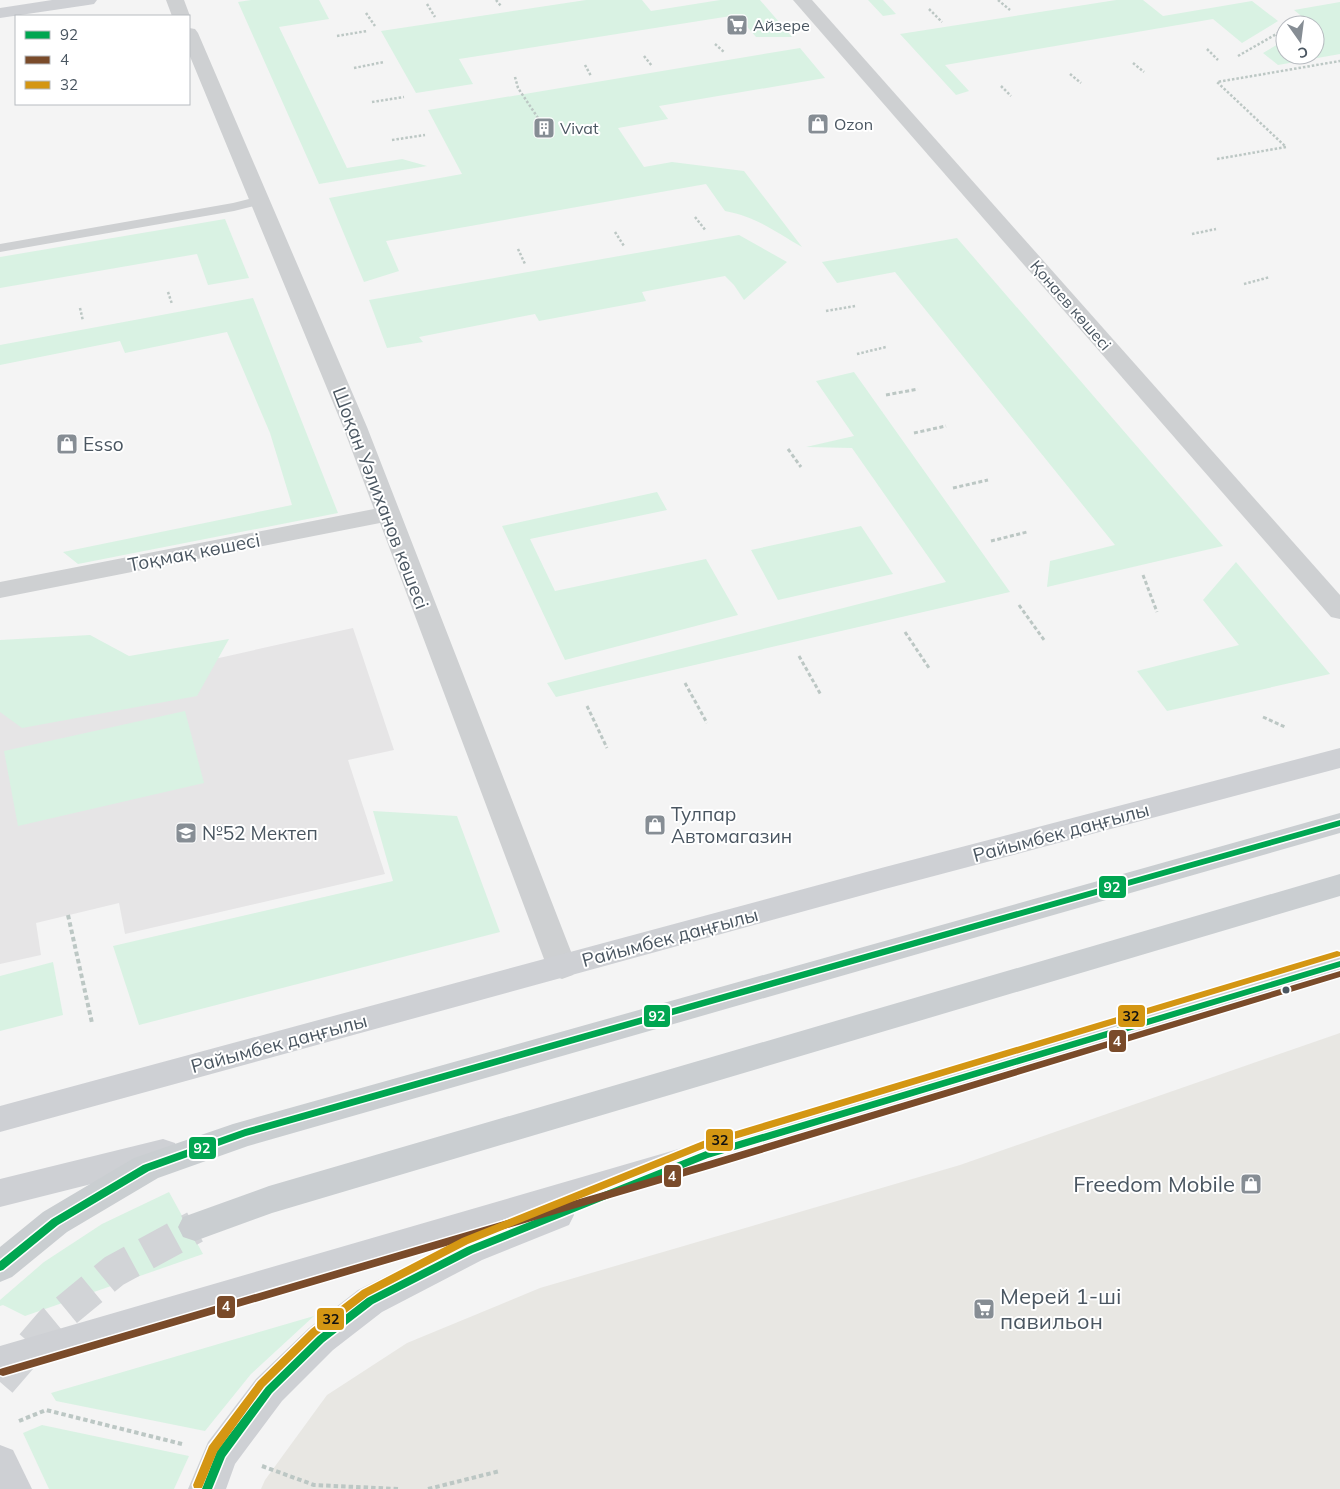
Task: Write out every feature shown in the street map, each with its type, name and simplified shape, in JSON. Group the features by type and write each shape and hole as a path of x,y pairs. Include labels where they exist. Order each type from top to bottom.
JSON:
{"main road":[{"path":"0,13 88,0"},
{"name":"Райымбек даңғылы","path":"0,1119 886,878 1340,758"},
{"path":"0,1193 245,1133 1340,823"},
{"path":"195,1227 279,1197 1340,885"},
{"path":"0,1362 706,1155 1340,964"},
{"path":"0,1266 55,1222 146,1168 245,1133"},
{"path":"206,1489 221,1454 269,1390 321,1339 370,1301 470,1250 706,1155"},
{"path":"0,1462 13,1489"}],"street":[{"path":"175,0 182,15"},
{"name":"Қонаев көшесі","path":"802,0 1340,611"},
{"name":"Шоқан Уәлиханов көшесі","path":"190,35 356,426 562,967"},
{"name":"Тоқмақ көшесі","path":"0,590 389,514"}],"lane":[{"path":"0,248 234,207 261,200"}],"path":[{"path":"496,0 501,6"},
{"path":"998,0 1010,10"},
{"path":"427,4 435,17"},
{"path":"928,9 942,22"},
{"path":"366,13 375,26"},
{"path":"337,36 367,31"},
{"path":"1238,56 1275,34"},
{"path":"715,44 725,53"},
{"path":"1207,49 1218,60"},
{"path":"644,56 652,66"},
{"path":"1217,159 1286,147 1217,82 1340,61"},
{"path":"354,68 384,62"},
{"path":"1133,62 1144,72"},
{"path":"585,65 592,76"},
{"path":"1070,74 1081,84"},
{"path":"515,77 518,88 538,118"},
{"path":"1002,86 1011,96"},
{"path":"372,102 404,97"},
{"path":"392,140 425,135"},
{"path":"695,217 706,231"},
{"path":"1192,234 1216,229"},
{"path":"615,232 624,246"},
{"path":"518,249 524,264"},
{"path":"1244,284 1270,277"},
{"path":"168,292 172,304"},
{"path":"826,311 854,306"},
{"path":"80,308 83,321"},
{"path":"856,354 886,347"},
{"path":"886,395 918,389"},
{"path":"914,433 946,426"},
{"path":"788,449 800,467"},
{"path":"953,488 988,480"},
{"path":"991,541 1027,532"},
{"path":"1143,575 1157,612"},
{"path":"1020,605 1044,640"},
{"path":"905,632 929,668"},
{"path":"799,656 821,695"},
{"path":"685,683 707,723"},
{"path":"587,706 607,748"},
{"path":"1263,717 1285,727"},
{"path":"68,915 92,1023"},
{"path":"19,1421 46,1410 184,1445"},
{"path":"259,1465 314,1485 398,1489"},
{"path":"428,1489 500,1471"}],"shaded area":[{"name":"№52 Мектеп","path":"353,628 394,750 348,760 385,874 125,934 119,903 36,923 41,955 0,964 0,693 62,693"},
{"path":"1340,1033 1340,1489 261,1489 265,1480 327,1395 407,1343 540,1288 960,1165"}],"green space":[{"path":"251,0 319,0 329,19 279,27 347,168 402,159 427,166 319,184 238,2"},
{"path":"586,0 642,0 651,11 720,0 760,0 792,37 756,37 737,15 459,59 473,84 416,93 381,31"},
{"path":"868,0 883,0 896,14 883,16"},
{"path":"1116,0 1143,0 1163,16 1252,1 1275,19 1275,23 1242,43 1213,19 945,65 969,91 956,95 900,34"},
{"path":"1340,2 1340,54 1325,57 1325,15 1300,15 1294,10"},
{"path":"1275,46 1275,63 1263,53"},
{"path":"800,48 825,78 659,106 668,119 618,128 644,167 672,162 744,171 802,247 756,221 725,211 706,184 386,241 399,271 364,282 329,198 462,174 428,110"},
{"path":"225,219 249,278 208,285 197,254 0,288 0,257"},
{"path":"739,235 787,262 744,300 725,276 642,292 646,301 539,321 535,314 419,337 423,342 387,348 369,300"},
{"path":"957,238 1223,546 1047,587 1050,561 1115,545 895,272 837,283 822,262"},
{"path":"253,298 338,513 78,564 63,552 292,505 270,433 227,332 125,353 120,341 0,365 0,345"},
{"path":"854,372 1010,592 556,697 547,683 946,582 852,448 806,447 854,436 816,381"},
{"path":"657,492 667,510 530,539 555,591 706,559 738,615 565,660 502,526"},
{"path":"861,526 893,574 778,600 751,550"},
{"path":"1236,562 1330,674 1167,711 1137,671 1239,645 1203,600"},
{"path":"90,635 129,656 229,639 197,696 22,728 0,712 0,640"},
{"path":"185,711 204,783 18,826 4,751"},
{"path":"373,811 457,816 500,932 139,1025 113,946 393,881"},
{"path":"53,962 63,1015 0,1031 0,976"},
{"path":"169,1192 203,1254 25,1316 3,1305 0,1306 0,1300 44,1262 102,1224"},
{"path":"314,1316 251,1374 205,1431 56,1401 51,1393"},
{"path":"42,1425 189,1456 174,1489 49,1489 23,1433"}],"tunnel":[{"path":"0,1382 51,1323 114,1271 195,1227"}],"transit line":[{"name":"92","path":"0,1267 55,1222 146,1168 245,1133 1340,823"},
{"name":"32","path":"198,1485 213,1449 261,1384 314,1332 365,1293 465,1241 703,1145 1337,954"},
{"name":"92","path":"207,1489 221,1454 269,1390 321,1339 370,1301 470,1250 706,1155 1340,964"},
{"name":"4","path":"3,1372 709,1165 1340,974"}],"place":[{"name":"Айзере","path":"737,25"},
{"name":"Ozon","path":"818,124"},
{"name":"Vivat","path":"544,128"},
{"name":"Esso","path":"67,444"},
{"name":"Тулпар Автомагазин","path":"655,825"},
{"name":"№52 Мектеп","path":"186,833"},
{"name":"Freedom Mobile","path":"1251,1184"},
{"name":"Мерей 1-ші павильон","path":"984,1309"}]}
